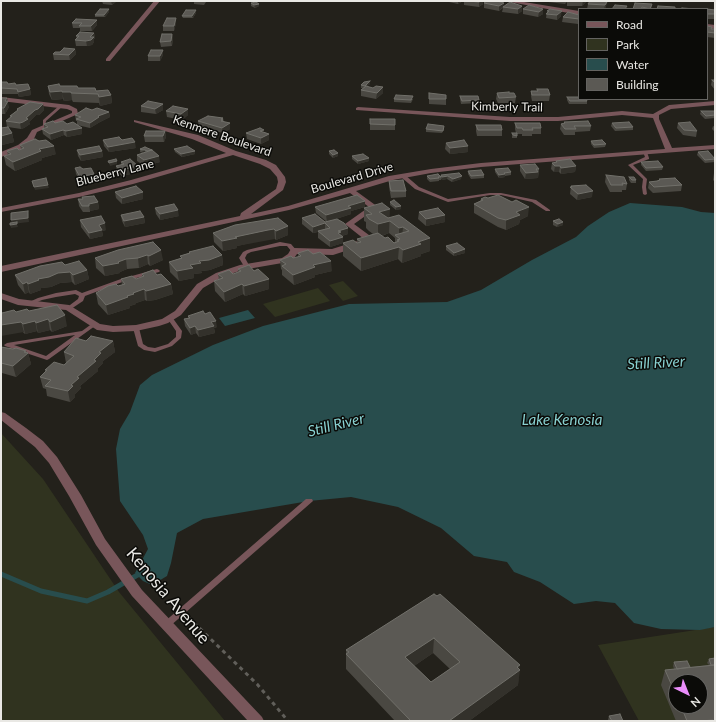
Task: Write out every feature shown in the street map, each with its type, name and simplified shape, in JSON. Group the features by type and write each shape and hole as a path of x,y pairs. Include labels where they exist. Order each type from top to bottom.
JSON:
{"street":[{"path":"108,60 157,1"},
{"path":"508,1 578,13"},
{"path":"1,99 69,107 75,110 74,114 34,131 30,139 21,147 1,154"},
{"path":"669,150 655,116 659,112 669,107 715,103"},
{"name":"Kimberly Trail","path":"358,109 430,115 510,118 558,119 616,113 655,116"},
{"name":"Kenmere Boulevard","path":"136,121 195,137 233,153 269,164 280,174 282,182 279,190 274,195 239,218"},
{"name":"Boulevard Drive","path":"1,269 310,203 403,176 471,166 715,147"},
{"name":"Blueberry Lane","path":"1,210 127,184 233,153"},
{"path":"4,300 69,308 97,327 136,328 156,324 170,318 181,310 200,286 207,280 247,267 285,260 291,256 294,251 333,252 370,240 349,224 374,207 350,191"},
{"name":"Kenosia Avenue","path":"1,415 22,430 53,460 100,542 137,593 257,721"}],"lane":[{"path":"44,126 44,121 61,106"},
{"path":"645,152 647,158 630,164 645,179 645,194"},
{"path":"403,176 417,188 448,201 490,194 501,194 534,201 548,210"},
{"path":"247,267 242,258 245,253 249,251 280,244 289,246 294,251"},
{"path":"30,303 56,295 76,292 82,295 123,280 157,271"},
{"path":"69,308 82,300 82,295"},
{"path":"136,328 140,345 146,349 156,350 170,345 179,337 179,331 170,318"},
{"path":"83,332 7,345 47,358 94,325"},
{"path":"166,625 309,501"}],"path":[{"path":"182,611 257,684 288,721"}],"green space":[{"path":"343,281 358,296 343,301 329,285"},
{"path":"318,288 330,301 275,317 263,304"},
{"path":"1,433 43,479 119,592 225,721 1,721"},
{"path":"715,627 715,721 639,721 598,645"}],"water":[{"name":"Lake Kenosia","path":"630,203 682,207 701,212 715,213 715,627 700,630 661,629 634,623 615,603 596,601 574,604 540,582 514,572 507,562 474,556 441,528 398,507 351,497 309,501 203,519 177,533 167,576 152,585 143,581 135,573 148,549 143,535 120,501 116,449 120,429 130,412 140,385 152,375 213,345 263,326 349,304 447,302 481,290 532,260 576,237 588,226 609,212"},
{"path":"248,310 255,318 225,326 219,318"}],"building":[{"path":"487,1 504,3 499,6 484,3"},
{"path":"590,1 607,2 605,5 588,4"},
{"path":"256,2 259,4 254,5 251,3"},
{"path":"510,2 522,6 518,9 503,7"},
{"path":"635,3 652,4 650,8 633,8"},
{"path":"529,5 543,9 539,12 523,9"},
{"path":"615,5 627,6 626,8 613,8"},
{"path":"658,6 675,7 675,8 657,8"},
{"path":"100,9 109,9 104,15 95,15"},
{"path":"550,9 562,11 557,15 546,14"},
{"path":"708,9 715,10 715,14 708,14"},
{"path":"186,10 196,10 192,16 182,16"},
{"path":"568,12 578,15 578,19 563,17"},
{"path":"167,18 176,18 174,26 163,26"},
{"path":"76,19 97,20 91,26 79,26 82,23 72,23"},
{"path":"708,26 712,27 711,29 715,29 715,33 708,32"},
{"path":"80,32 94,33 90,37 94,37 91,40 86,41 75,40 79,36 76,36"},
{"path":"162,34 172,34 171,41 160,42"},
{"path":"64,48 75,49 69,55 53,54 55,52 60,52"},
{"path":"151,50 163,50 160,56 148,56"},
{"path":"370,81 365,86 361,85 364,82"},
{"path":"1,82 7,82 8,84 15,83 16,85 28,84 30,89 18,92 17,89 1,88"},
{"path":"59,84 60,86 77,86 78,88 95,88 96,91 108,90 111,95 99,97 98,94 71,93 62,91 50,92 48,86"},
{"path":"366,86 373,88 376,86 383,87 377,93 361,90"},
{"path":"537,89 548,89 550,95 532,95 531,91 538,91"},
{"path":"429,93 446,95 446,99 429,99"},
{"path":"497,93 514,93 516,97 499,98"},
{"path":"396,95 413,96 411,100 394,99"},
{"path":"460,96 478,96 479,100 462,101"},
{"path":"567,97 578,97 578,100 587,101 570,101"},
{"path":"1,98 7,98 5,101 8,101 4,108 1,108"},
{"path":"148,101 163,104 155,109 141,106"},
{"path":"30,102 43,104 23,122 6,121 18,110 17,109"},
{"path":"173,106 188,109 181,114 166,111"},
{"path":"86,108 92,110 97,108 109,112 98,116 99,117 90,123 76,119 81,117 75,115"},
{"path":"701,111 715,111 715,115 706,116"},
{"path":"208,116 223,118 221,121 230,123 222,128 198,121"},
{"path":"370,119 395,119 395,125 370,124"},
{"path":"53,121 55,123 63,121 67,124 73,122 82,128 66,131 63,130 50,134 42,129 48,127 44,124"},
{"path":"588,121 591,126 574,126 576,129 565,129 561,124 565,123 564,122"},
{"path":"629,122 633,127 616,128 612,123"},
{"path":"690,122 697,131 684,130 678,123"},
{"path":"515,123 540,123 541,128 523,130 522,128 517,128"},
{"path":"428,124 444,126 443,131 426,129"},
{"path":"476,125 501,125 502,130 478,130"},
{"path":"8,127 12,133 1,136 1,128"},
{"path":"260,128 264,130 260,131 269,134 261,138 246,133"},
{"path":"146,131 165,131 163,136 144,136"},
{"path":"512,133 517,133 517,136 513,135"},
{"path":"119,137 122,140 132,138 135,142 108,147 103,140"},
{"path":"35,139 39,141 46,140 54,146 39,149 41,151 13,162 4,156 11,154 7,151 17,148 19,150 24,148 20,145"},
{"path":"464,140 468,146 450,148 446,143"},
{"path":"602,140 606,144 594,145 591,141"},
{"path":"99,146 102,151 80,155 77,150"},
{"path":"187,146 195,151 181,154 174,149"},
{"path":"145,147 152,150 147,151 140,149"},
{"path":"152,150 159,156 144,160 137,155"},
{"path":"334,150 338,153 333,155 329,151"},
{"path":"708,151 715,159 705,160 698,152"},
{"path":"363,154 369,158 358,161 352,156"},
{"path":"116,159 117,161 109,163 108,161"},
{"path":"130,159 138,166 121,170 116,166 124,164 121,162"},
{"path":"570,159 576,166 561,168 560,166 555,166 552,163 557,162 556,161"},
{"path":"658,161 663,167 646,168 641,162"},
{"path":"535,164 539,169 536,169 538,172 526,173 520,165"},
{"path":"80,167 83,169 91,168 94,174 80,177 75,168"},
{"path":"508,168 511,172 499,175 495,169"},
{"path":"481,170 484,175 471,176 468,171"},
{"path":"459,173 462,176 453,179 448,176 442,177 441,175"},
{"path":"438,174 441,177 430,179 427,176"},
{"path":"606,175 624,177 627,184 622,183 623,185 611,185"},
{"path":"629,177 634,177 636,180 632,180"},
{"path":"46,178 48,185 34,187 32,181"},
{"path":"675,178 682,185 654,187 649,182 660,180 659,179"},
{"path":"403,180 406,191 391,191 389,181"},
{"path":"586,185 593,191 578,194 570,187 572,187 571,186"},
{"path":"136,186 143,192 122,198 115,192"},
{"path":"357,195 365,201 348,206 351,208 326,215 315,207"},
{"path":"498,195 512,202 516,200 529,207 516,212 520,215 506,220 498,218 474,204 483,200 481,199 485,197 488,198"},
{"path":"94,196 98,202 89,204 89,206 82,206 78,199 83,199 82,197"},
{"path":"394,200 401,206 396,207 390,202"},
{"path":"382,203 390,209 379,212 388,218 399,215 430,238 418,242 421,244 403,250 399,247 361,258 343,243 353,240 357,243 361,242 357,239 378,233 385,238 388,237 394,243 400,239 395,235 409,231 403,227 399,228 390,221 378,224 369,219 366,215 372,214 364,208"},
{"path":"174,204 178,210 160,214 155,208"},
{"path":"438,208 445,215 426,219 419,212"},
{"path":"28,211 28,218 11,220 11,213"},
{"path":"140,211 144,217 124,221 121,215"},
{"path":"315,214 325,222 337,219 344,223 348,228 338,231 341,232 338,233 343,237 330,241 318,231 330,228 325,223 313,227 302,218"},
{"path":"101,216 105,223 99,225 102,230 89,233 80,220"},
{"path":"278,218 288,226 276,231 274,229 268,230 222,241 213,233 235,225"},
{"path":"559,219 563,222 558,224 553,221"},
{"path":"17,222 17,224 10,225 10,223"},
{"path":"153,242 161,250 149,256 147,255 138,258 126,259 118,262 119,263 103,266 95,258 118,250"},
{"path":"457,243 465,249 454,253 446,246"},
{"path":"213,246 222,255 209,260 199,261 201,263 190,265 193,268 177,271 169,262 182,258 180,256 190,253 189,252"},
{"path":"308,250 313,254 320,252 331,261 313,265 315,267 293,275 282,266 286,264 280,260 291,256 293,258 301,256 298,253"},
{"path":"79,261 87,270 73,275 70,272 58,273 49,277 38,279 39,280 28,284 27,282 23,284 15,275 40,266 62,262 65,265"},
{"path":"249,265 254,271 258,269 269,279 244,286 242,284 224,292 214,281 223,278 218,274 229,270 233,274 241,271 238,269"},
{"path":"153,270 157,275 161,274 171,284 146,291 144,289 106,305 96,293 108,286 125,284 121,279 132,276 136,279 144,276 142,274"},
{"path":"57,305 65,315 50,322 48,319 36,323 35,321 23,324 21,322 1,325 1,311 2,313 14,310 16,312 27,309 29,311"},
{"path":"203,311 205,314 210,312 216,321 211,322 214,326 198,330 195,326 190,328 184,319 190,318 188,316"},
{"path":"91,336 113,341 99,352 101,353 94,360 96,361 77,377 79,378 71,385 73,386 68,391 45,386 51,380 40,377 47,370 45,370 54,362 64,365 74,356 64,352 76,338 86,341"},
{"path":"1,347 16,348 28,353 13,366 1,363"},
{"path":"434,594 437,596 440,594 520,665 517,667 520,670 449,721 411,721 346,654 349,652 346,650","holes":["434,638 460,662 431,682 405,657"]},
{"path":"715,658 715,665 711,665 709,659"},
{"path":"687,661 690,667 677,669 674,662"},
{"path":"715,665 715,721 687,721 684,714 708,714 708,674 668,674 668,677 665,670"},
{"path":"620,714 623,721 612,721 609,716"}],"waterway":[{"name":"Still River","path":"1,574 41,591 87,601 108,592 141,573"}]}
